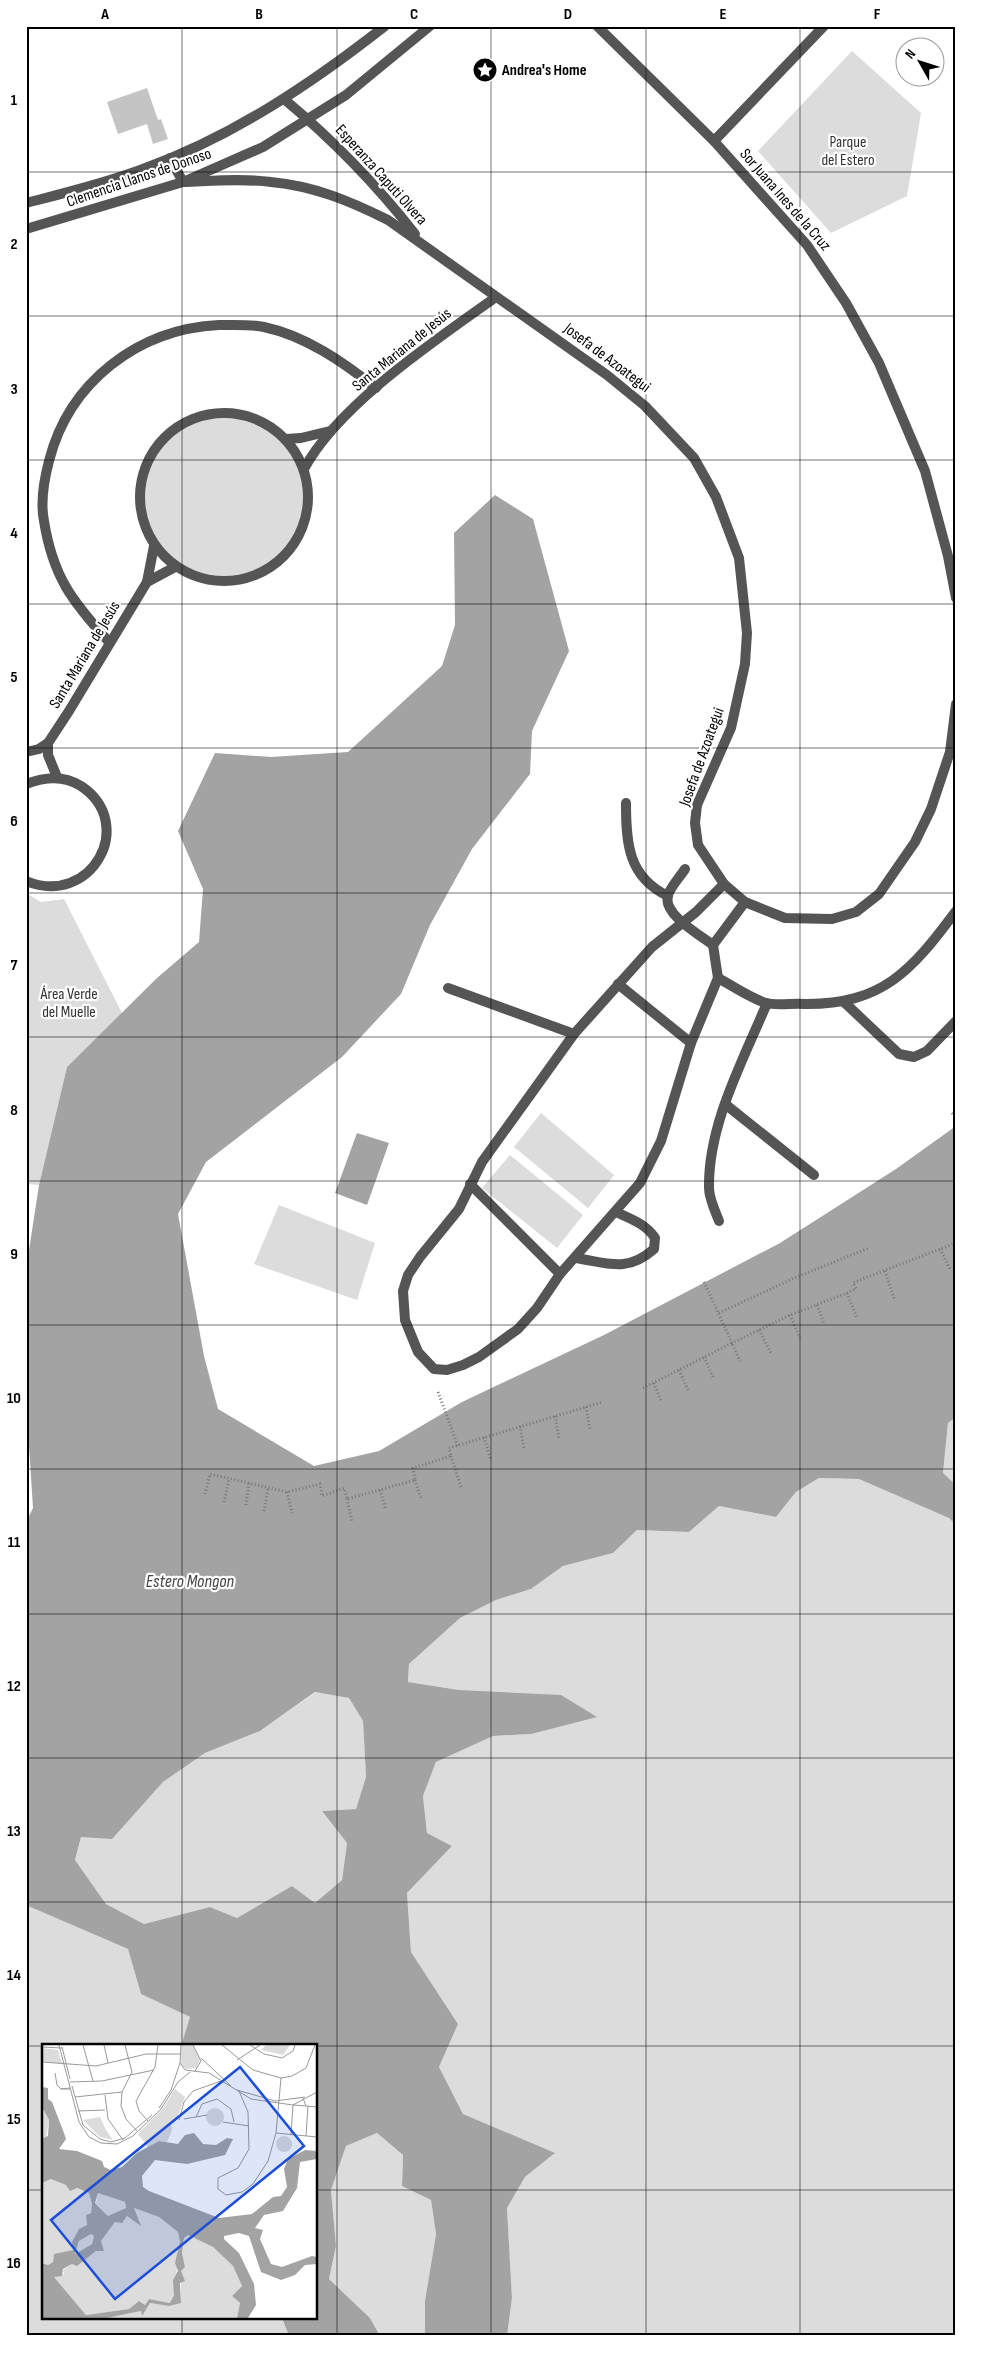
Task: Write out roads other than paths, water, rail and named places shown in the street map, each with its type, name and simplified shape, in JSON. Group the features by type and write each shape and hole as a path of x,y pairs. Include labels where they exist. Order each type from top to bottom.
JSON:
{"street":[{"name":"Clemencia Llanos de Donoso","path":"26,203 143,169 213,138 284,99 329,70 385,26"},
{"name":"Clemencia Llanos de Donoso","path":"26,229 183,182 255,150 308,120 346,95 430,26"},
{"name":"Sor Juana Ines de la Cruz","path":"597,26 714,141 807,246 846,303 879,363 925,472 948,556 956,598"},
{"path":"714,141 821,27"},
{"name":"Esperanza Caputi Olvera","path":"284,99 349,156 387,198 422,243"},
{"path":"170,158 183,182"},
{"name":"Esperanza Caputi Olvera","path":"183,182 270,181 311,188 351,201 373,212 422,243"},
{"name":"Josefa de Azoategui","path":"422,243 607,374 645,406 694,458 716,497 730,528 739,558 747,634 745,664 731,728 697,805 694,823 698,845 724,884 745,902 785,918 832,919 856,912 879,894 919,834 950,752 956,704"},
{"name":"Santa Mariana de Jesús","path":"304,469 316,448 331,430 376,388 434,341 496,297"},
{"path":"108,642 66,591 52,556 43,519 43,484 52,448 80,393 98,374 117,359 148,341 177,330 198,326 255,326 302,339 336,359 376,388"},
{"path":"222,412 250,415 276,429 286,439 297,453 304,469 309,492 305,521 291,548 268,569 239,580 209,580 176,567 154,546 149,538 140,512 140,483 150,456 168,433 193,418 222,412"},
{"name":"Santa Mariana de Jesús","path":"286,439 301,438 331,430"},
{"name":"Santa Mariana de Jesús","path":"48,744 108,642 147,582 154,546"},
{"name":"Santa Mariana de Jesús","path":"147,582 176,567"},
{"path":"26,752 39,749 48,744 48,756 57,778"},
{"path":"26,784 40,779 57,778 74,782 89,792 95,799 100,806 106,823 106,841 100,858 90,873 74,883 57,888 39,887 26,881"},
{"path":"626,802 626,833 632,860 648,884 668,896"},
{"path":"685,869 668,896 671,911 683,923 713,945 718,978 691,1043 653,1161 640,1184 560,1274 536,1308 518,1329 479,1357 447,1370 434,1369 426,1362 412,1341 404,1320 403,1291 408,1275 420,1256 459,1209 482,1162 574,1034 652,947 683,923 724,884"},
{"path":"713,945 745,902"},
{"path":"718,978 767,1003 824,1004 844,1002 890,984 930,944 956,911"},
{"path":"618,984 691,1043"},
{"path":"448,988 574,1034"},
{"path":"844,1002 900,1054 914,1057 927,1051 956,1021"},
{"path":"719,1221 709,1190 711,1156 725,1104 767,1003"},
{"path":"725,1104 814,1174"},
{"path":"470,1184 560,1274"},
{"path":"576,1258 615,1265 630,1264 642,1260 654,1249 655,1238 650,1231 639,1222 616,1212"}],"water":[{"name":"Estero Mongon","path":"495,495 533,519 569,651 532,731 530,774 472,849 430,925 401,994 342,1057 206,1162 178,1214 204,1356 218,1409 314,1466 379,1451 462,1402 604,1335 780,1243 896,1169 956,1126 956,1417 948,1423 943,1473 956,1485 956,1525 949,1518 859,1479 819,1478 796,1492 776,1517 719,1506 689,1532 637,1530 613,1553 563,1566 531,1589 496,1600 460,1618 409,1664 408,1682 459,1690 561,1695 597,1717 531,1734 493,1736 436,1762 423,1796 427,1833 452,1846 407,1893 411,1952 458,2024 439,2067 463,2114 555,2153 525,2177 507,2208 512,2298 507,2336 425,2336 425,2301 436,2234 431,2200 402,2186 403,2155 377,2133 346,2146 331,2190 336,2246 329,2279 370,2318 380,2336 289,2336 283,2320 318,2320 318,2044 182,2044 190,2017 141,1994 128,1949 26,1905 26,1522 33,1508 26,1399 26,1270 39,1185 67,1067 157,978 199,942 203,889 178,831 215,753 271,757 348,752 442,666 455,625 454,533","holes":["315,1692 349,1698 363,1721 366,1777 356,1809 322,1811 347,1843 342,1880 315,1903 292,1886 237,1918 210,1907 144,1924 106,1904 75,1860 81,1837 112,1839 163,1782 205,1753 260,1731"]},
{"path":"357,1133 389,1143 367,1205 335,1193"}],"place":[{"name":"Andrea's Home","path":"485,70"}],"park label":[{"name":"Parque del Estero","path":"848,151"},
{"name":"Área Verde del Muelle","path":"69,1003"}]}
